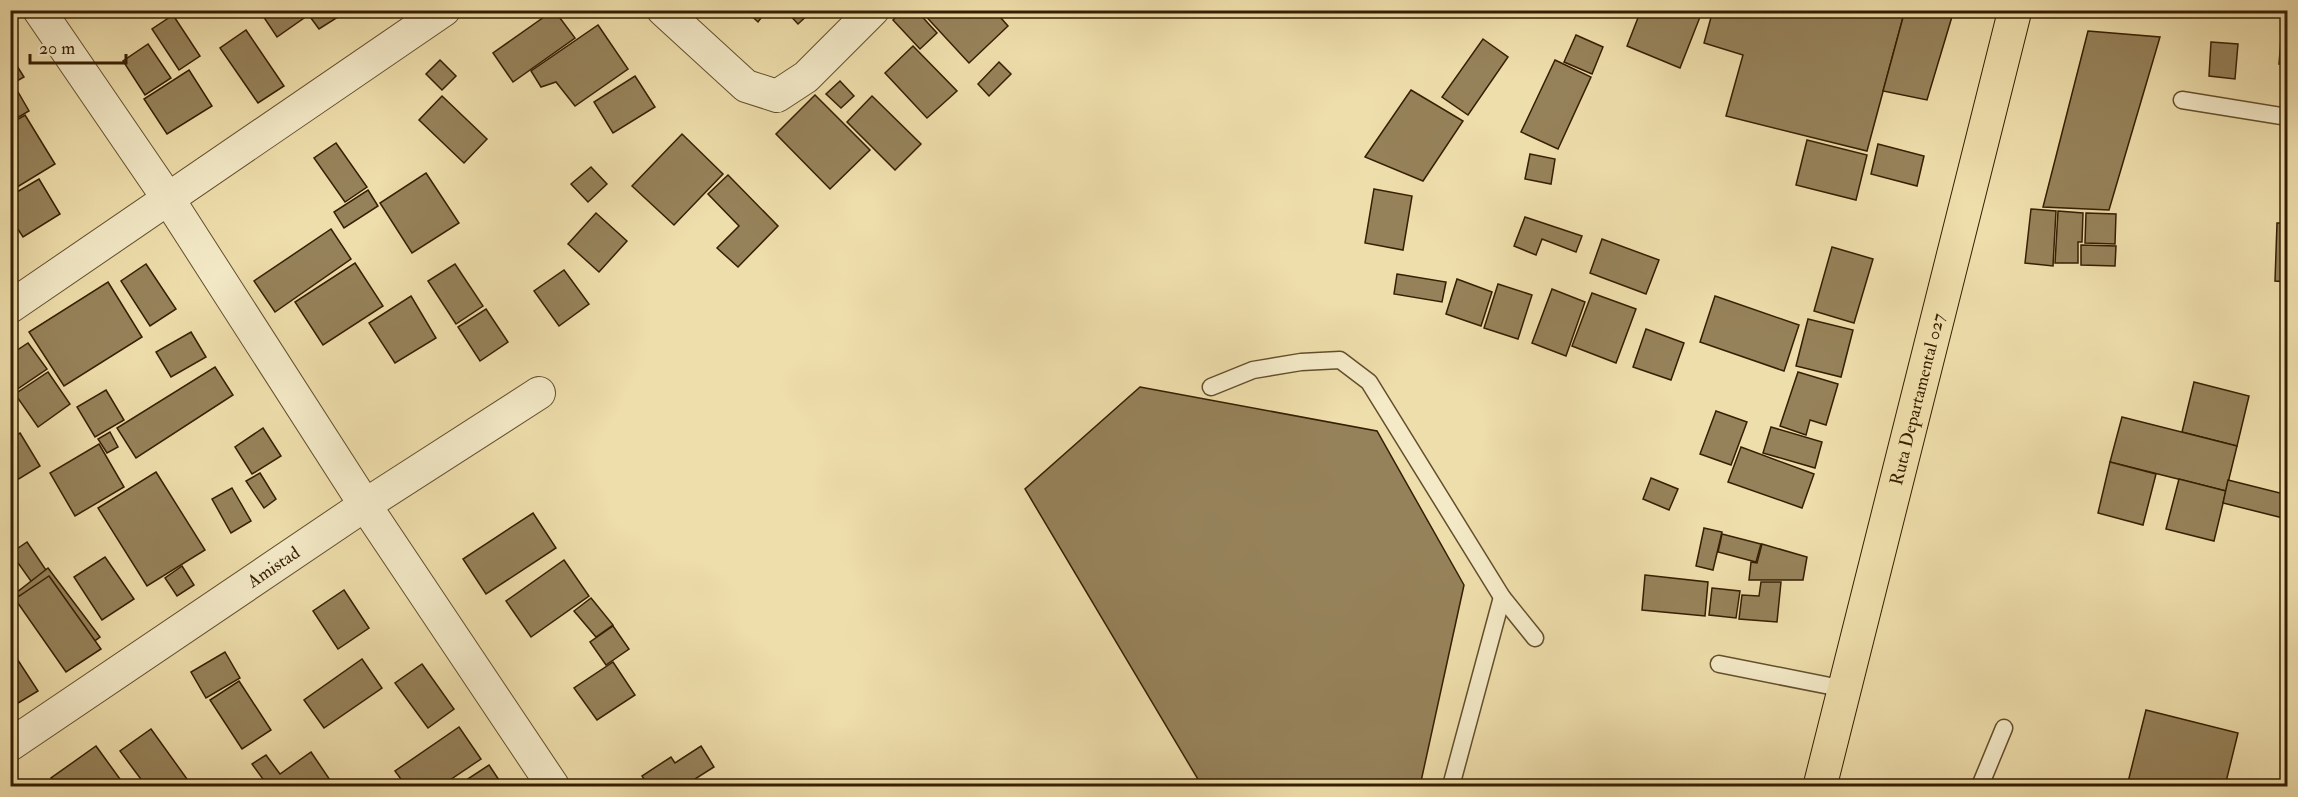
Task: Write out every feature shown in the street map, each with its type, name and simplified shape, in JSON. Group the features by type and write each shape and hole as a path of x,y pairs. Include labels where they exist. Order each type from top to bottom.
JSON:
{"main road":[{"name":"Ruta Departamental 027","path":"1820,786 2015,10"}],"street":[{"path":"39,10 169,200 365,505 553,786"},
{"path":"10,307 444,10"},
{"path":"663,10 747,86 777,96 806,77 873,10"},
{"name":"Amistad","path":"10,745 365,505 539,393"}],"lane":[{"path":"2182,100 2288,117"},
{"path":"1211,387 1253,370 1300,362 1340,360 1369,382 1502,597 1535,638"},
{"path":"1451,786 1502,597"},
{"path":"1719,664 1845,689"},
{"path":"1980,786 2004,728"}],"building":[{"path":"259,10 299,10 304,18 277,37"},
{"path":"305,10 349,10 319,29"},
{"path":"554,10 575,38 513,82 493,53"},
{"path":"745,10 767,10 758,22"},
{"path":"785,10 813,10 798,24"},
{"path":"903,10 916,10 937,33 920,49 893,20"},
{"path":"920,10 994,10 1008,26 969,63"},
{"path":"1641,10 1684,10 1700,17 1680,68 1627,46"},
{"path":"1713,10 1905,10 1867,151 1726,116 1743,55 1704,43"},
{"path":"1905,10 1954,10 1927,100 1883,91"},
{"path":"173,15 200,56 179,70 152,29"},
{"path":"2284,18 2288,18 2288,38 2281,37"},
{"path":"598,25 628,69 575,106 556,82 541,87 531,71"},
{"path":"246,30 284,86 258,103 220,48"},
{"path":"2088,31 2160,37 2109,210 2043,207"},
{"path":"1576,35 1603,47 1592,74 1564,62"},
{"path":"1483,39 1508,57 1468,115 1442,97"},
{"path":"2281,40 2288,40 2288,65 2279,64"},
{"path":"2211,42 2238,44 2235,79 2209,76"},
{"path":"148,44 171,78 145,95 123,61"},
{"path":"913,46 957,91 927,118 885,73"},
{"path":"12,58 24,77 10,85 10,59"},
{"path":"440,60 456,76 442,90 426,74"},
{"path":"1555,60 1591,77 1558,149 1521,132"},
{"path":"999,62 1011,74 989,96 978,84"},
{"path":"189,70 212,106 167,134 144,99"},
{"path":"635,76 655,107 613,133 594,102"},
{"path":"840,81 854,96 841,108 826,94"},
{"path":"14,85 29,111 10,122 10,87"},
{"path":"1411,90 1463,121 1423,181 1365,157"},
{"path":"815,95 870,150 830,189 776,134"},
{"path":"442,96 487,139 464,163 419,120"},
{"path":"872,96 921,144 895,170 847,122"},
{"path":"25,115 55,164 14,189 10,183 10,124"},
{"path":"682,134 723,174 674,225 632,186"},
{"path":"1807,140 1867,155 1856,200 1796,185"},
{"path":"336,143 367,187 345,202 314,158"},
{"path":"1878,144 1924,156 1917,186 1871,174"},
{"path":"1530,154 1555,159 1551,184 1525,179"},
{"path":"591,167 607,184 588,202 571,184"},
{"path":"426,173 459,223 412,253 380,203"},
{"path":"728,175 778,226 738,267 717,248 739,226 708,194"},
{"path":"39,179 60,214 23,237 10,217 10,196"},
{"path":"1374,189 1412,196 1403,250 1365,243"},
{"path":"368,190 378,206 344,228 334,212"},
{"path":"2031,209 2056,211 2053,266 2025,263"},
{"path":"2058,211 2083,213 2082,242 2078,242 2078,263 2055,263"},
{"path":"596,213 627,241 599,272 568,244"},
{"path":"2086,213 2116,214 2115,244 2085,243"},
{"path":"1525,217 1582,236 1576,252 1542,239 1536,255 1514,246"},
{"path":"2277,223 2288,223 2288,282 2275,281"},
{"path":"331,229 351,259 275,312 254,281"},
{"path":"1602,239 1659,260 1646,294 1590,273"},
{"path":"2081,245 2116,246 2115,266 2081,265"},
{"path":"1832,247 1873,259 1854,323 1814,311"},
{"path":"355,263 383,306 323,345 295,302"},
{"path":"146,264 176,309 150,326 121,281"},
{"path":"455,264 483,306 456,324 428,281"},
{"path":"564,270 589,304 559,326 534,291"},
{"path":"1397,274 1446,282 1442,302 1394,294"},
{"path":"1457,279 1492,292 1481,326 1446,314"},
{"path":"108,282 142,337 64,386 29,332"},
{"path":"1498,284 1532,295 1518,339 1484,328"},
{"path":"1552,289 1585,302 1566,356 1532,343"},
{"path":"1592,293 1636,309 1616,363 1572,346"},
{"path":"411,296 436,338 395,363 369,323"},
{"path":"1715,296 1799,325 1784,371 1700,342"},
{"path":"486,309 508,342 480,361 458,327"},
{"path":"1808,319 1853,330 1841,377 1796,366"},
{"path":"1646,329 1684,343 1671,380 1633,367"},
{"path":"191,332 206,357 171,377 156,352"},
{"path":"28,343 47,369 10,394 10,355"},
{"path":"215,367 233,395 136,458 117,428"},
{"path":"48,372 70,404 38,427 15,394"},
{"path":"1798,372 1838,384 1826,425 1810,420 1806,435 1780,426"},
{"path":"2194,382 2249,396 2237,446 2182,432"},
{"path":"1140,387 1377,431 1464,585 1420,786 1202,786 1025,489"},
{"path":"106,390 124,420 95,437 77,407"},
{"path":"1716,411 1747,422 1731,465 1700,454"},
{"path":"2122,417 2237,446 2226,491 2110,462"},
{"path":"1771,427 1822,442 1815,468 1763,453"},
{"path":"263,428 281,456 252,474 235,447"},
{"path":"110,432 118,447 107,453 98,439"},
{"path":"20,433 40,466 17,480 10,470 10,439"},
{"path":"99,444 124,487 75,516 50,473"},
{"path":"1741,447 1814,474 1802,508 1728,482"},
{"path":"2110,462 2156,474 2143,525 2098,513"},
{"path":"156,472 205,550 147,586 98,508"},
{"path":"260,473 276,499 264,508 246,481"},
{"path":"1651,478 1678,489 1669,510 1643,499"},
{"path":"2179,479 2226,491 2214,541 2166,529"},
{"path":"2228,480 2288,495 2287,519 2223,503"},
{"path":"232,488 251,521 231,533 212,499"},
{"path":"533,513 556,548 486,594 463,559"},
{"path":"1704,528 1722,532 1713,570 1696,566"},
{"path":"1722,534 1761,544 1756,562 1718,552"},
{"path":"27,542 48,573 33,584 11,553"},
{"path":"1762,544 1807,557 1803,580 1749,580 1751,562 1757,563"},
{"path":"105,557 134,599 102,620 74,577"},
{"path":"564,560 589,596 531,637 506,601"},
{"path":"182,566 194,585 177,596 165,578"},
{"path":"48,568 100,637 67,661 16,593"},
{"path":"1645,575 1708,582 1705,616 1642,610"},
{"path":"49,576 101,649 66,672 15,599"},
{"path":"1761,582 1781,582 1777,622 1739,619 1742,595 1759,596"},
{"path":"1712,588 1740,591 1736,618 1709,615"},
{"path":"344,590 369,628 338,649 313,611"},
{"path":"591,598 613,625 596,637 574,611"},
{"path":"613,626 629,649 606,665 590,642"},
{"path":"10,648 38,691 10,708"},
{"path":"225,652 240,678 206,698 191,672"},
{"path":"362,659 382,688 324,728 304,700"},
{"path":"613,662 635,695 597,720 574,688"},
{"path":"422,664 454,709 428,728 395,683"},
{"path":"239,681 271,730 242,749 210,700"},
{"path":"2146,710 2238,733 2225,786 2127,786"},
{"path":"459,727 481,759 441,786 406,786 395,771"},
{"path":"151,729 192,786 146,786 120,751"},
{"path":"96,746 125,786 58,786 51,778"},
{"path":"701,746 714,767 684,786 648,786 642,776 671,757 675,763"},
{"path":"311,752 334,786 268,786 252,764 266,755 280,774"},
{"path":"489,765 503,786 457,786"}]}
